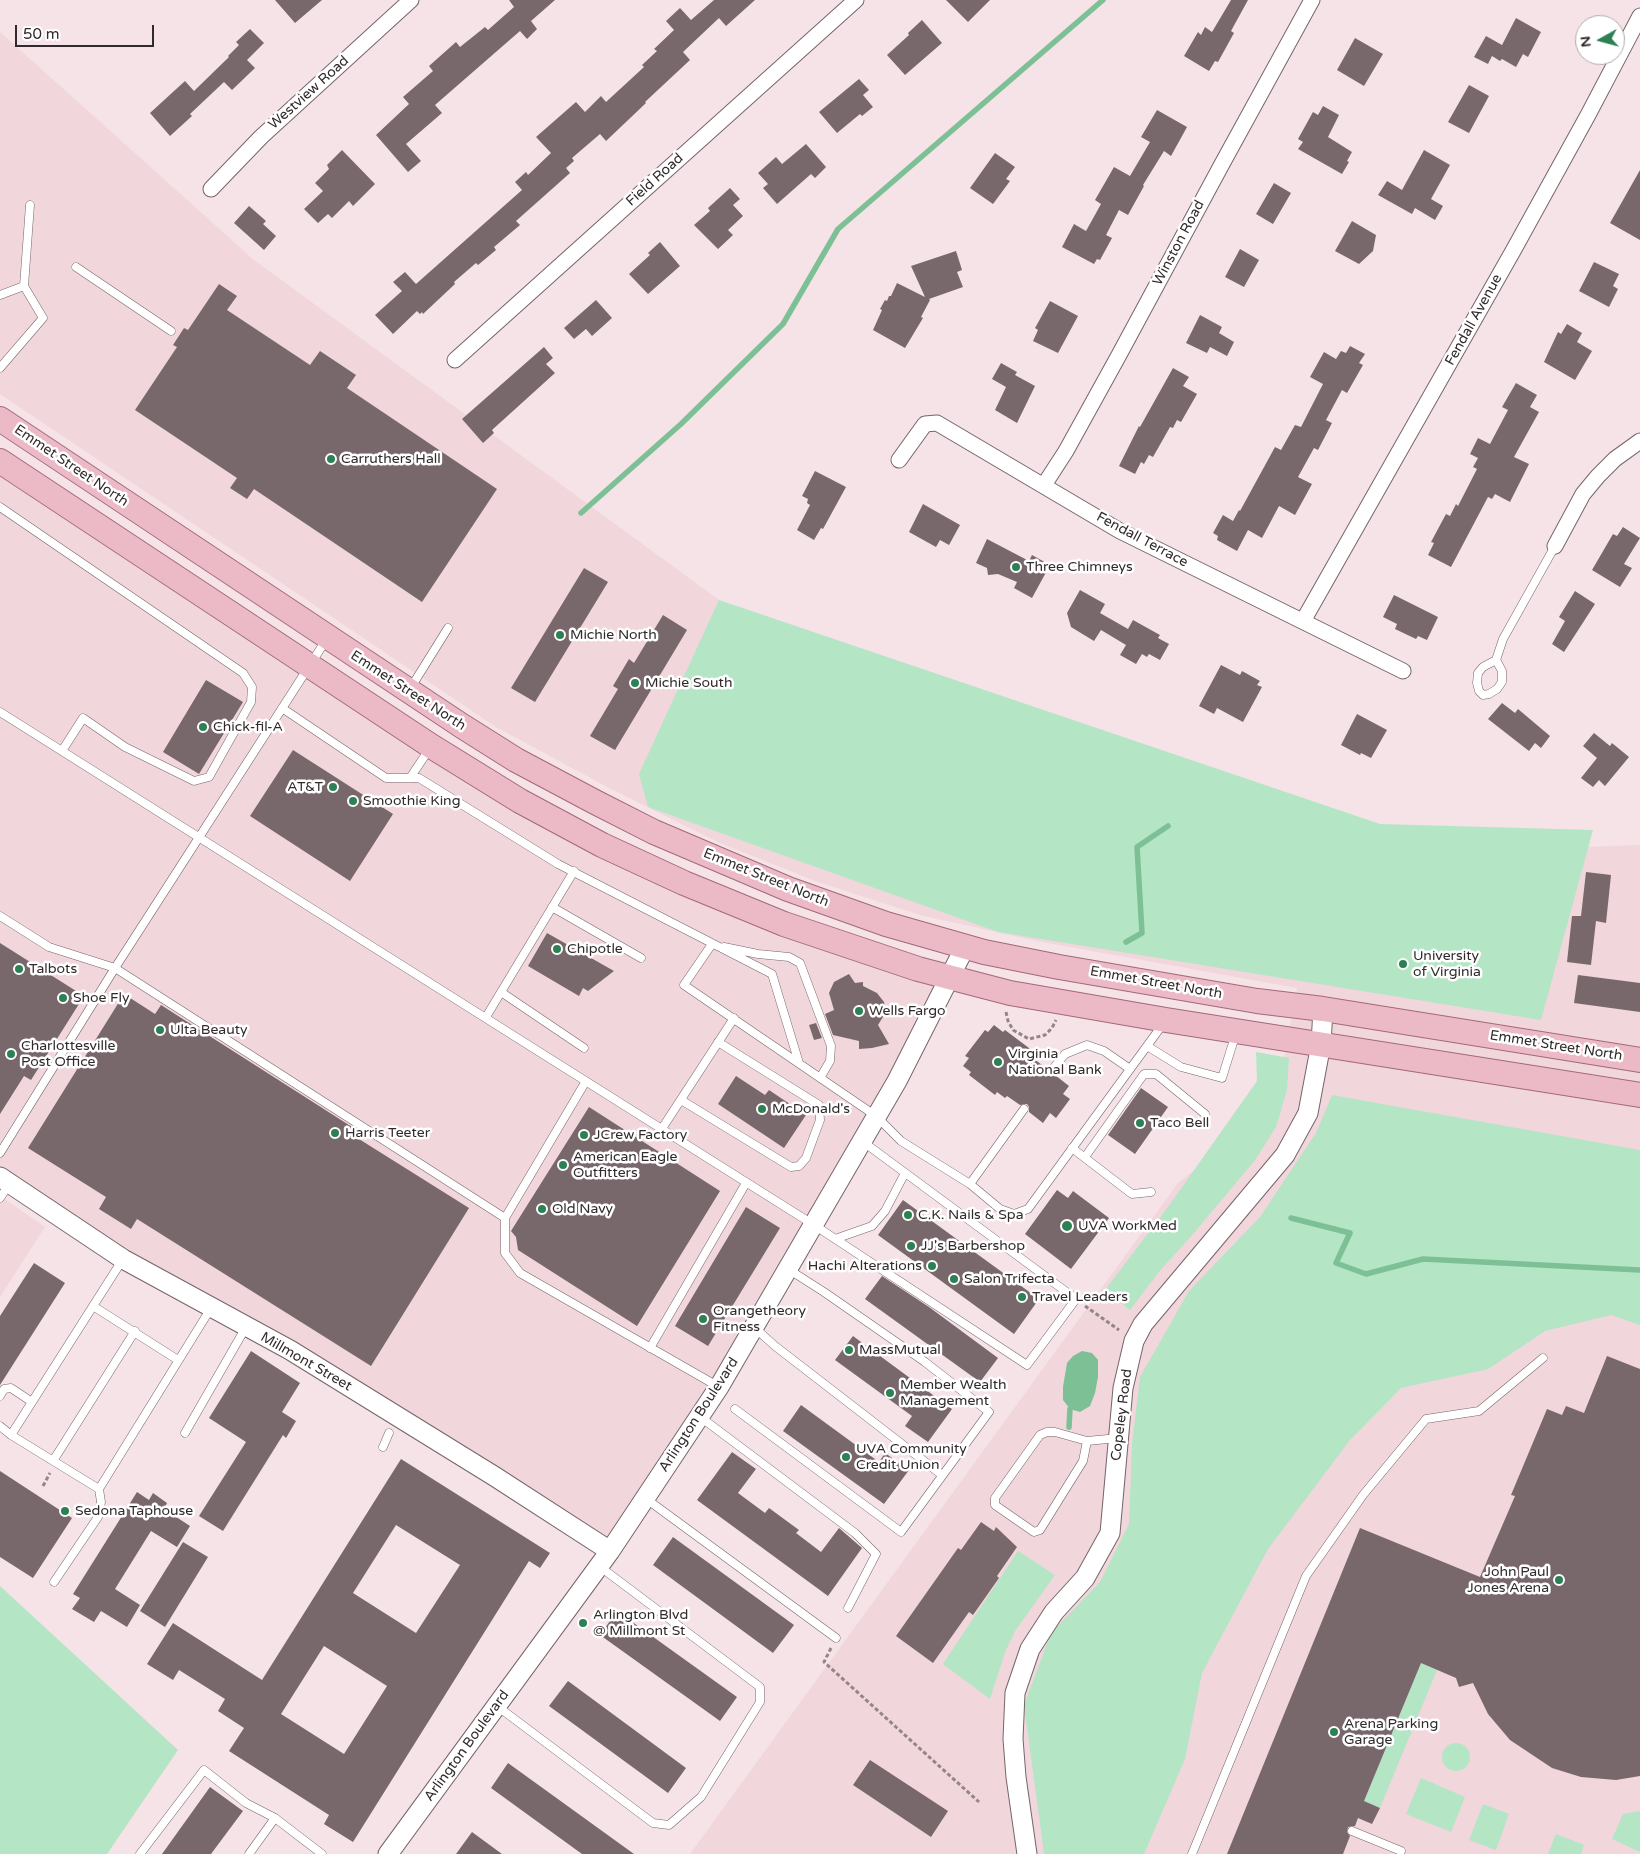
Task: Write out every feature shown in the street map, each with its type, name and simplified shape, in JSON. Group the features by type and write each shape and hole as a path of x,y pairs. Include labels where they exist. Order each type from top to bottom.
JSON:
{"main road":[{"name":"Emmet Street North","path":"0,419 516,760 654,832 788,889 886,924 965,947 1059,967 1257,1001 1323,1009 1640,1060"},
{"path":"0,461 431,746 520,801 602,845 684,884 784,924 949,979 1010,993 1433,1064 1640,1095"}],"street":[{"name":"Westview Road","path":"211,189 254,144 411,0"},
{"name":"Field Road","path":"455,360 856,0"},
{"name":"Winston Road","path":"1044,485 1066,451 1312,0"},
{"name":"Fendall Avenue","path":"1304,621 1523,234 1640,16"},
{"name":"Fendall Terrace","path":"899,460 925,424 937,423 1120,531 1403,671"},
{"path":"1556,546 1583,494 1615,459 1640,441"},
{"name":"Arlington Boulevard","path":"395,1852 497,1706 610,1551 719,1387 896,1081 965,947"},
{"name":"Copeley Road","path":"1027,1854 1015,1768 1013,1739 1015,1693 1030,1649 1054,1612 1085,1578 1110,1533 1123,1388 1134,1340 1143,1324 1285,1155 1308,1113 1321,1044 1323,1009"},
{"name":"Millmont Street","path":"3,1186 123,1259 306,1360 494,1476 610,1551"}],"lane":[{"path":"0,368 43,318 24,286 30,205"},
{"path":"76,267 171,331"},
{"path":"0,295 24,286"},
{"path":"0,507 243,673 252,687 251,702 208,777 194,781 125,747 83,718 62,751"},
{"path":"1496,660 1502,671 1502,682 1497,690 1483,695 1479,691 1477,683 1478,674 1483,667 1496,660 1503,639 1556,546"},
{"path":"409,691 448,628"},
{"path":"0,1152 115,968 328,637"},
{"path":"282,708 386,778 419,778 574,872 772,974 799,1064"},
{"path":"0,712 814,1225 1027,1365 1076,1299 862,1141"},
{"path":"410,778 431,746"},
{"path":"486,1017 574,872"},
{"path":"552,908 641,958"},
{"path":"0,916 49,947 115,968 505,1218"},
{"path":"712,944 684,985 876,1116 901,1141 970,1184 1000,1209 1014,1214 1028,1209 1166,1020"},
{"path":"712,944 758,954 789,957 800,963 832,1046 830,1061 820,1078"},
{"path":"501,992 584,1048"},
{"path":"661,1130 734,1018"},
{"path":"1147,1046 1181,1066 1222,1082 1237,1031"},
{"path":"681,1100 790,1167 799,1166 806,1158 820,1120 819,1105 718,1042"},
{"path":"1051,1071 1065,1054 1087,1045 1104,1050 1130,1069"},
{"path":"1085,1158 1144,1074 1156,1074 1205,1114"},
{"path":"586,1081 505,1218 505,1252 520,1273 719,1387"},
{"path":"970,1184 1024,1109"},
{"path":"1072,1148 1132,1194 1151,1192"},
{"path":"835,1239 872,1226 885,1211 905,1173"},
{"path":"650,1348 746,1183"},
{"path":"11,1435 123,1259"},
{"path":"735,1409 901,1532 989,1412 925,1362 824,1292 788,1270"},
{"path":"93,1306 178,1360"},
{"path":"54,1582 98,1517 101,1502 99,1489 211,1308"},
{"path":"185,1433 246,1327"},
{"path":"754,1328 942,1475"},
{"path":"53,1461 135,1331"},
{"path":"1192,1854 1306,1576 1363,1495 1426,1419 1480,1411 1543,1358"},
{"path":"0,1396 4,1389 12,1388 32,1402"},
{"path":"699,1416 855,1533 876,1554 848,1608"},
{"path":"0,1426 11,1435 99,1489"},
{"path":"1087,1441 1083,1461 1040,1530 1034,1532 995,1505 995,1498 1040,1435 1047,1432 1055,1432 1087,1441 1118,1438"},
{"path":"383,1447 389,1433"},
{"path":"646,1498 836,1638"},
{"path":"497,1706 653,1823 669,1825 700,1797 760,1702 760,1687 599,1566"},
{"path":"140,1854 204,1770 246,1803 275,1818 322,1854"},
{"path":"249,1854 275,1818"},
{"path":"1352,1831 1401,1851"}],"path":[{"path":"1008,1021 1016,1036 1029,1039 1040,1037 1052,1028 1056,1017"},
{"path":"1076,1299 1134,1340"},
{"path":"836,1638 824,1662 979,1802"}],"shaded area":[{"name":"University of Virginia","path":"0,32 254,260 719,600 1314,857 1640,845 1640,1854 690,1854 1178,1183 1248,1127 1279,1086 1297,988 1037,941 920,915 815,881 718,842 611,789 496,727 0,394"},
{"path":"0,460 309,666 684,883 949,979 897,1081 610,1551 0,1175"},
{"path":"719,600 1380,824 1593,830 1541,1020 998,932 648,807 639,774"},
{"path":"1256,1052 1289,1058 1287,1090 1276,1127 1255,1160 1158,1273 1130,1310 1105,1290 1168,1207 1257,1081"},
{"path":"1332,1095 1640,1150 1640,1325 1611,1315 1545,1331 1488,1369 1401,1388 1350,1440 1268,1549 1202,1673 1185,1759 1144,1854 1044,1854 1024,1705 1051,1633 1100,1582 1129,1524 1132,1444 1140,1377 1189,1291 1260,1217 1316,1133"},
{"path":"0,1196 45,1227 0,1297"},
{"path":"1082,1351 1092,1353 1098,1360 1098,1377 1090,1406 1080,1412 1070,1409 1063,1400 1063,1387 1067,1363 1073,1356"},
{"path":"1018,1551 1055,1575 1015,1631 1005,1652 990,1699 943,1664"},
{"path":"0,1586 178,1750 107,1854 0,1854"},
{"path":"1421,1663 1437,1670 1380,1808 1364,1801"},
{"path":"1456,1743 1466,1747 1470,1757 1466,1767 1456,1771 1446,1767 1442,1757 1446,1747"},
{"path":"1421,1778 1465,1797 1451,1832 1406,1814"},
{"path":"1483,1804 1509,1814 1496,1850 1469,1840"},
{"path":"1640,1811 1640,1852 1612,1839 1623,1814"},
{"path":"1556,1834 1584,1845 1581,1854 1548,1854"}],"building":[{"path":"275,0 322,0 295,23"},
{"path":"509,0 555,0 531,21 537,29 527,39 520,31 435,105 442,113 406,144 421,161 408,172 376,135 409,104 403,97 433,71 429,66 456,42 460,47 485,27 488,30 514,7"},
{"path":"714,0 755,0 726,26 719,18 683,52 690,60 646,103 606,141 600,134 572,158 574,161 566,168 570,173 516,221 520,225 494,247 496,250 478,265 476,263 454,282 455,284 423,314 417,311 393,334 375,315 402,291 393,282 405,272 416,284 522,190 515,182 526,172 528,175 551,153 536,137 576,102 585,112 601,96 606,102 644,67 642,65 657,51 654,49 674,30 666,21 680,8 691,20"},
{"path":"946,0 990,0 968,22"},
{"path":"1231,0 1248,0 1231,31 1234,33 1218,62 1215,61 1209,71 1184,56 1198,32 1201,35 1205,27 1212,32"},
{"path":"1516,18 1541,32 1528,57 1523,54 1516,67 1492,56 1488,64 1474,57 1486,36 1502,45"},
{"path":"922,20 942,43 905,75 887,55"},
{"path":"250,29 264,43 247,60 255,68 232,90 224,82 170,136 150,113 185,81 194,91 229,57 239,45 236,42"},
{"path":"1355,38 1383,54 1364,86 1337,70"},
{"path":"859,79 869,90 863,95 873,107 862,116 860,114 837,133 819,112"},
{"path":"1469,85 1489,96 1469,133 1448,122"},
{"path":"1323,106 1339,115 1328,137 1352,152 1342,174 1298,149 1303,142 1298,139 1313,112 1318,115"},
{"path":"1157,110 1187,127 1171,156 1164,151 1143,185 1128,215 1119,210 1106,235 1112,238 1100,260 1097,259 1094,264 1062,247 1074,224 1086,231 1101,204 1095,200 1114,167 1130,176 1150,142 1141,137"},
{"path":"806,144 826,167 815,178 811,174 777,204 763,188 768,184 758,173 776,157 782,164"},
{"path":"342,150 375,184 353,206 349,201 332,218 328,214 318,223 304,209 323,191 315,183 329,169 327,165"},
{"path":"1424,150 1450,165 1431,199 1443,206 1435,220 1415,208 1412,214 1378,195 1387,181 1402,190"},
{"path":"995,153 1015,167 1006,179 1010,181 993,204 970,188"},
{"path":"1640,170 1640,240 1610,223"},
{"path":"1274,183 1291,193 1273,224 1256,214"},
{"path":"730,188 740,199 733,205 743,216 728,230 733,235 718,249 694,225 710,211 708,208"},
{"path":"249,206 266,221 263,224 276,236 264,250 234,223"},
{"path":"1352,221 1376,235 1373,251 1359,264 1335,251"},
{"path":"660,242 680,266 648,294 629,274 650,255 648,253"},
{"path":"1240,249 1259,260 1244,287 1225,277"},
{"path":"956,251 962,270 957,272 963,287 929,299 921,317 923,318 905,348 873,330 882,310 880,309 885,300 887,301 889,296 891,296 897,283 925,297 911,266"},
{"path":"1594,262 1619,274 1613,286 1618,289 1609,307 1579,291"},
{"name":"Carruthers Hall","path":"219,284 237,296 227,310 310,365 320,351 356,375 347,388 497,489 422,602 254,489 247,499 230,488 237,478 135,410 177,347 173,345 184,328 188,330"},
{"path":"596,300 612,318 592,336 586,329 574,339 564,328"},
{"path":"1050,301 1078,316 1058,353 1033,341 1038,330 1035,328"},
{"path":"1200,315 1222,327 1219,333 1234,342 1227,356 1210,347 1207,353 1186,343"},
{"path":"1567,324 1582,333 1577,342 1592,351 1575,380 1544,362 1558,332 1561,334"},
{"path":"1350,346 1365,354 1359,363 1363,365 1347,393 1342,390 1326,420 1332,423 1318,450 1314,448 1298,477 1312,484 1295,515 1279,506 1262,538 1248,530 1237,551 1217,540 1218,536 1213,533 1223,515 1233,521 1275,447 1281,450 1295,425 1301,427 1323,384 1310,377 1324,352 1336,359 1341,351 1346,353"},
{"path":"544,347 553,358 546,364 555,373 492,430 494,433 483,443 462,419"},
{"path":"1001,363 1017,372 1015,375 1035,386 1017,423 995,410 1006,387 992,379"},
{"path":"1173,368 1189,377 1183,386 1197,394 1181,422 1177,420 1173,428 1170,427 1153,457 1149,455 1144,464 1141,462 1135,474 1119,466 1139,426"},
{"path":"1516,383 1537,395 1530,407 1539,412 1514,457 1529,464 1510,502 1495,494 1492,499 1488,497 1451,567 1428,555 1434,543 1431,542 1446,514 1450,516 1456,504 1458,506 1477,469 1473,467 1478,458 1470,454 1478,438 1490,444 1508,410 1502,407"},
{"path":"815,471 846,487 823,529 821,528 814,540 797,530 810,505 807,503 808,499 802,496"},
{"path":"923,504 960,525 949,545 940,540 936,547 909,532"},
{"path":"1623,527 1640,538 1624,564 1632,568 1620,587 1592,570 1613,534 1617,536"},
{"name":"Three Chimneys","path":"987,539 1029,561 1032,555 1050,565 1032,598 1014,588 1017,582 998,574 988,575 987,568 976,563"},
{"name":"Michie North","path":"584,568 608,582 535,702 511,688"},
{"path":"1080,590 1105,604 1100,613 1128,629 1133,620 1160,635 1158,638 1169,644 1160,660 1149,654 1147,657 1142,654 1136,664 1120,655 1126,645 1101,630 1094,641 1071,627 1067,613"},
{"path":"1575,591 1595,604 1564,652 1552,644 1565,621 1559,617"},
{"path":"1394,595 1438,617 1427,640 1418,636 1416,639 1395,629 1397,624 1383,617"},
{"name":"Michie South","path":"663,615 687,630 615,750 590,736 618,689 613,686 629,659 634,663"},
{"path":"1221,665 1240,675 1242,671 1260,681 1257,685 1262,687 1243,722 1217,708 1214,714 1199,706"},
{"name":"Chick-fil-A","path":"206,680 243,702 199,774 163,752"},
{"path":"1502,703 1515,713 1518,709 1550,736 1541,748 1535,743 1529,751 1488,719"},
{"path":"1357,714 1387,730 1371,758 1361,753 1360,755 1341,745"},
{"path":"1594,733 1610,746 1612,743 1629,757 1605,786 1599,780 1593,787 1581,778 1597,758 1583,746"},
{"path":"293,750 393,814 350,881 250,816"},
{"path":"1586,872 1611,875 1606,923 1596,921 1591,965 1567,962 1572,916 1581,916"},
{"name":"Chipotle","path":"547,933 614,971 588,991 583,988 579,996 528,966"},
{"path":"0,943 84,996 31,1080 24,1076 0,1114"},
{"name":"Wells Fargo","path":"849,974 855,983 863,982 863,986 877,993 884,1002 886,1012 878,1025 889,1044 859,1049 859,1041 833,1035 825,1014 834,1010 829,993 834,982"},
{"path":"1578,975 1640,983 1640,1012 1574,1003"},
{"path":"124,994 155,1014 161,1005 363,1134 359,1139 469,1208 371,1366 137,1219 131,1229 99,1209 106,1197 28,1148"},
{"path":"816,1023 822,1038 814,1040 809,1025"},
{"path":"994,1025 1003,1032 1005,1030 1037,1054 1034,1059 1046,1068 1048,1076 1055,1075 1069,1086 1063,1094 1070,1099 1056,1118 1050,1113 1043,1123 1029,1112 1027,1104 1020,1105 997,1092 995,1095 969,1075 971,1072 963,1066 969,1058 965,1056 985,1030 988,1032"},
{"name":"McDonald's","path":"736,1076 765,1095 769,1090 806,1115 784,1148 718,1104"},
{"path":"1141,1088 1168,1107 1135,1154 1108,1135"},
{"path":"589,1107 720,1191 637,1326 518,1250 516,1237 511,1231"},
{"name":"UVA WorkMed","path":"1057,1190 1068,1198 1073,1191 1109,1218 1071,1269 1025,1234"},
{"path":"903,1200 1039,1299 1014,1334 878,1235"},
{"path":"746,1207 780,1228 708,1346 675,1326"},
{"path":"34,1263 65,1283 0,1385 0,1316"},
{"path":"882,1276 929,1307 998,1358 980,1382 865,1299"},
{"path":"853,1336 952,1409 928,1442 905,1426 912,1416 835,1360"},
{"path":"251,1351 300,1383 282,1412 296,1421 286,1438 283,1435 223,1531 199,1516 246,1442 209,1418"},
{"path":"1607,1356 1640,1369 1640,1776 1616,1780 1581,1777 1552,1768 1510,1740 1488,1714 1473,1683 1459,1687 1456,1678 1421,1663 1364,1801 1380,1808 1372,1824 1358,1818 1355,1826 1348,1827 1347,1832 1350,1836 1343,1854 1227,1854 1360,1528 1480,1577 1515,1496 1511,1495 1547,1409 1562,1415 1566,1406 1584,1413"},
{"name":"UVA Community Credit Union","path":"801,1405 879,1462 885,1453 909,1470 884,1504 783,1431"},
{"path":"732,1452 756,1469 738,1493 765,1513 769,1508 799,1530 796,1533 821,1552 839,1528 862,1548 828,1596 697,1500"},
{"path":"401,1459 550,1553 540,1568 529,1561 353,1842 324,1824 329,1815 229,1751 244,1728 218,1711 225,1699 179,1670 173,1680 147,1664 173,1623 262,1680","holes":["396,1525 460,1565 416,1633 353,1593","324,1646 387,1686 344,1754 281,1714"]},
{"path":"0,1471 72,1518 33,1578 0,1557"},
{"path":"137,1492 149,1500 153,1493 167,1503 164,1509 190,1526 177,1547 151,1531 115,1589 140,1605 127,1627 101,1611 94,1622 72,1609 80,1598 73,1594"},
{"path":"981,1522 994,1531 996,1527 1017,1547 997,1576 999,1578 973,1615 969,1612 933,1663 896,1636 958,1548 961,1550"},
{"path":"673,1537 794,1625 773,1653 653,1565"},
{"path":"183,1542 208,1557 165,1627 140,1611"},
{"path":"617,1611 737,1697 720,1721 600,1635"},
{"path":"568,1681 686,1768 668,1793 549,1706"},
{"path":"870,1760 948,1811 931,1837 853,1785"},
{"path":"508,1763 634,1854 582,1854 491,1788"},
{"path":"210,1787 243,1811 211,1854 162,1854"},
{"path":"472,1832 502,1854 456,1854"}],"waterway":[{"path":"581,513 681,424 783,324 838,229 1103,0"},
{"path":"1126,942 1142,933 1137,847 1168,826"},
{"path":"1291,1218 1350,1233 1336,1263 1366,1274 1423,1259 1640,1270"},
{"path":"1069,1427 1070,1409"}],"place":[{"name":"Carruthers Hall","path":"331,459"},
{"name":"Three Chimneys","path":"1016,567"},
{"name":"Michie North","path":"560,635"},
{"name":"Michie South","path":"635,683"},
{"name":"Chick-fil-A","path":"203,727"},
{"name":"AT&T","path":"333,787"},
{"name":"Smoothie King","path":"353,801"},
{"name":"Chipotle","path":"557,949"},
{"name":"University of Virginia","path":"1403,964"},
{"name":"Talbots","path":"19,969"},
{"name":"Shoe Fly","path":"63,998"},
{"name":"Wells Fargo","path":"859,1011"},
{"name":"Ulta Beauty","path":"160,1030"},
{"name":"Charlottesville Post Office","path":"11,1054"},
{"name":"Virginia National Bank","path":"998,1062"},
{"name":"McDonald's","path":"762,1109"},
{"name":"Taco Bell","path":"1140,1123"},
{"name":"Harris Teeter","path":"335,1133"},
{"name":"JCrew Factory","path":"584,1135"},
{"name":"American Eagle Outfitters","path":"563,1165"},
{"name":"Old Navy","path":"542,1209"},
{"name":"C.K. Nails & Spa","path":"908,1215"},
{"name":"UVA WorkMed","path":"1067,1226"},
{"name":"JJ's Barbershop","path":"911,1246"},
{"name":"Hachi Alterations","path":"932,1266"},
{"name":"Salon Trifecta","path":"954,1279"},
{"name":"Travel Leaders","path":"1022,1297"},
{"name":"Orangetheory Fitness","path":"703,1319"},
{"name":"MassMutual","path":"849,1350"},
{"name":"Member Wealth Management","path":"890,1393"},
{"name":"UVA Community Credit Union","path":"846,1457"},
{"name":"Sedona Taphouse","path":"65,1511"},
{"name":"John Paul Jones Arena","path":"1559,1580"},
{"name":"Arlington Blvd @ Millmont St","path":"583,1623"},
{"name":"Arena Parking Garage","path":"1334,1732"}]}
